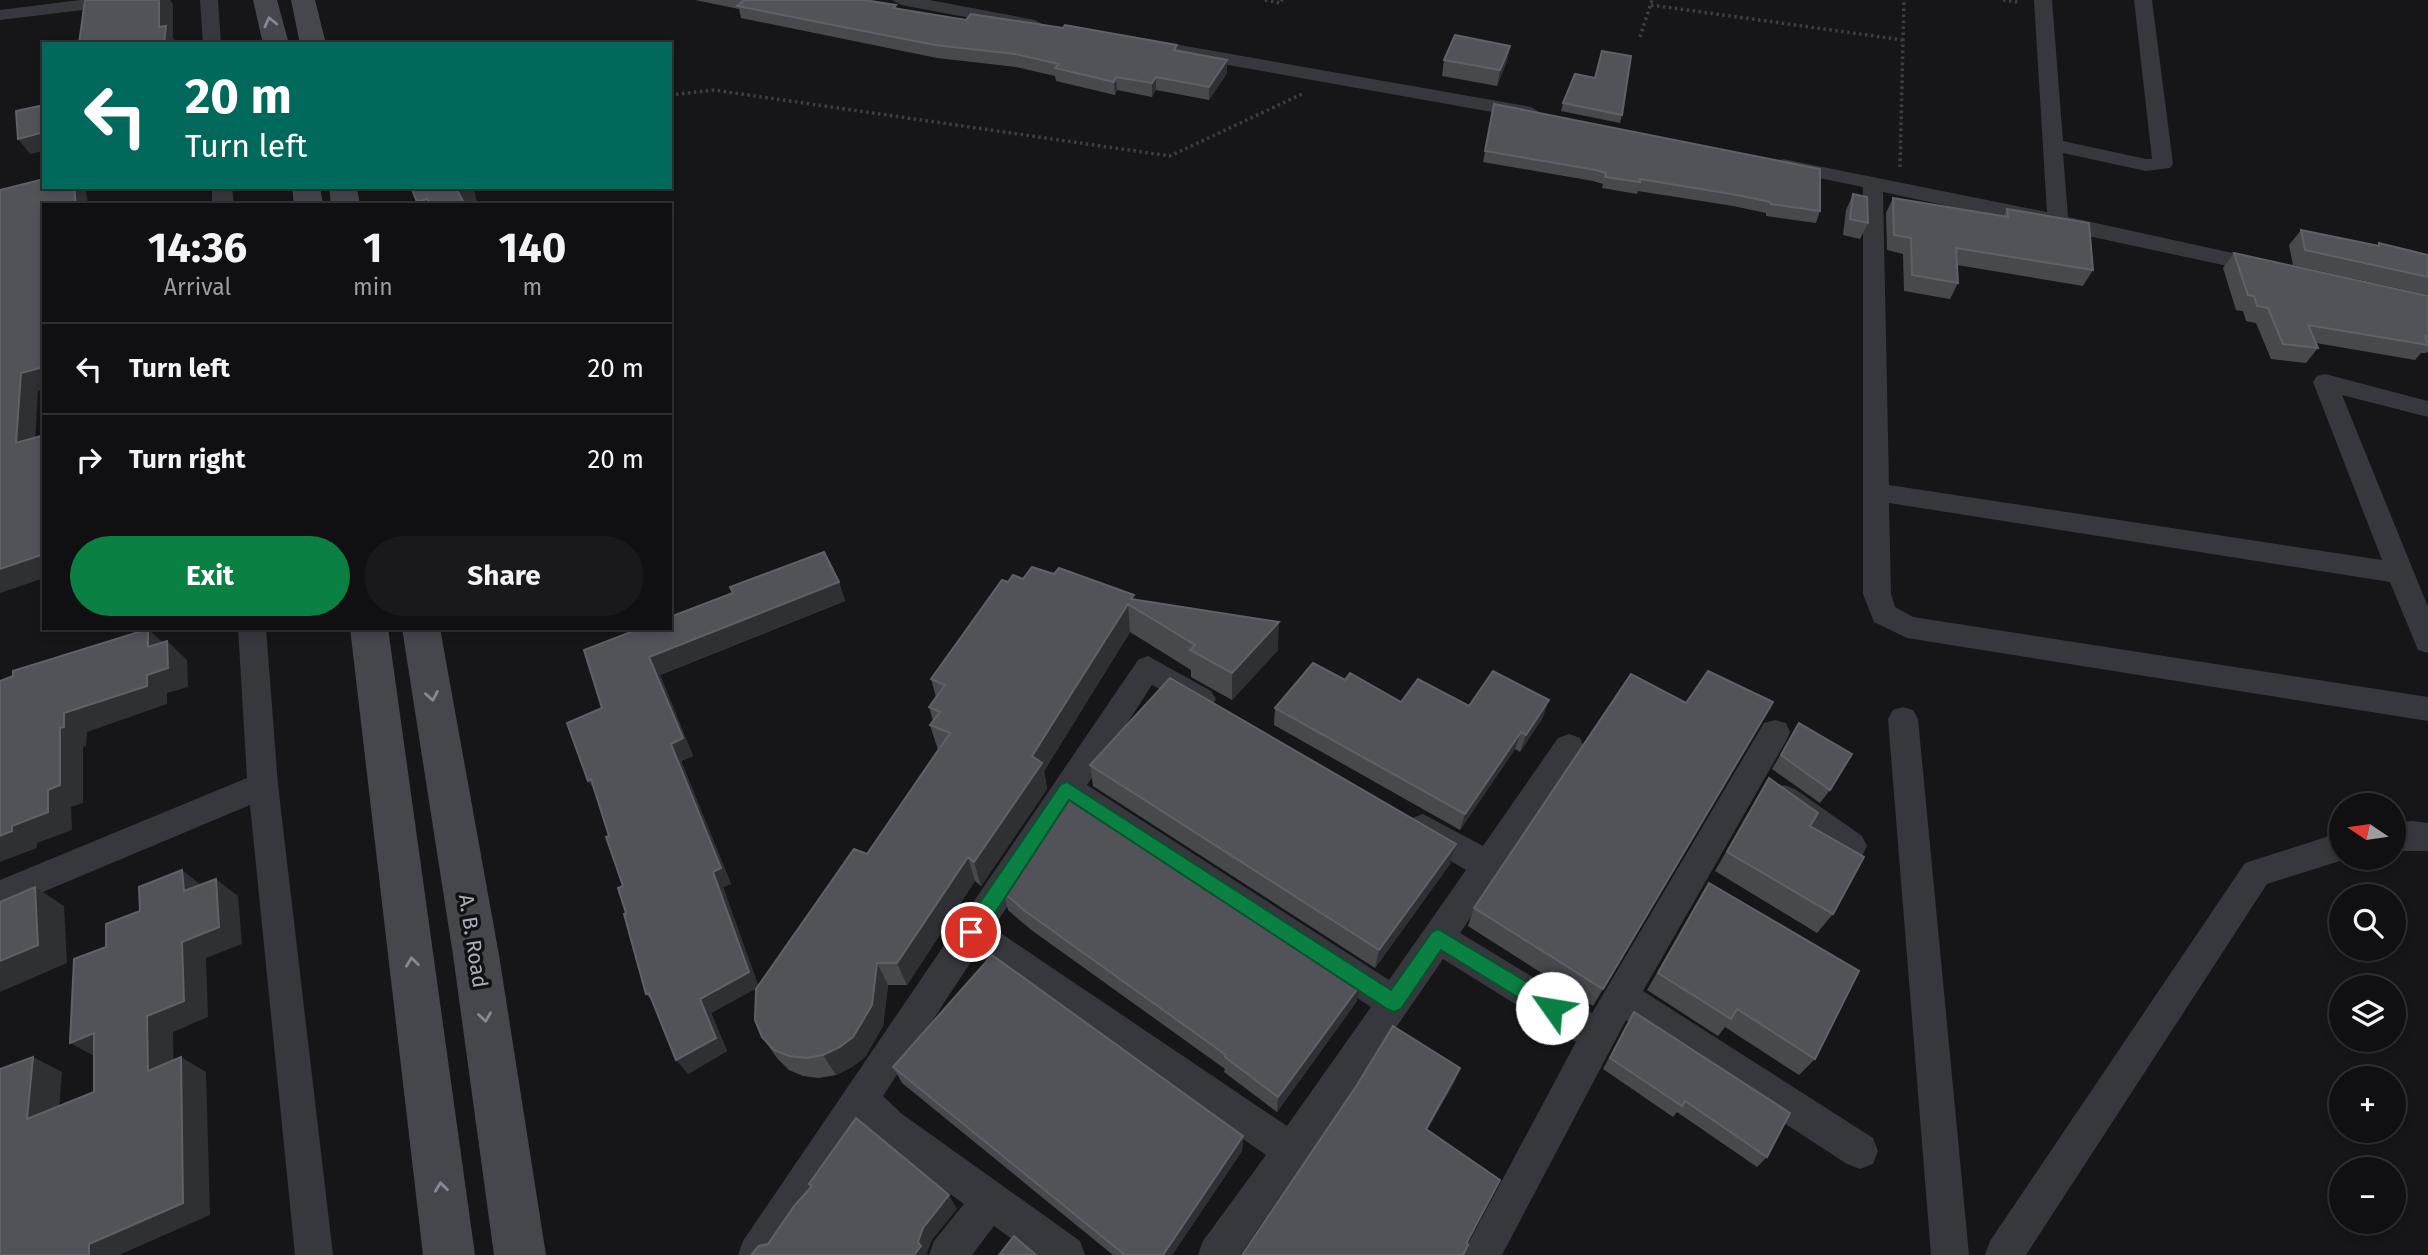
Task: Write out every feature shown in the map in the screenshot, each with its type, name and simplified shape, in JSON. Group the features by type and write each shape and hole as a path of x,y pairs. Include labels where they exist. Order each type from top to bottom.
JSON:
{"main road":[{"path":"265,0 275,42"},
{"path":"303,0 313,42"},
{"path":"369,630 449,1255"},
{"name":"A. B. Road","path":"421,630 476,955 520,1255"}],"street":[{"path":"0,15 124,0"},
{"path":"209,0 212,42"},
{"path":"901,0 1047,27"},
{"path":"2043,0 2057,221"},
{"path":"2053,145 2146,165 2163,164 2143,0"},
{"path":"1114,40 1554,118"},
{"path":"1767,162 2057,221 2283,271"},
{"path":"1873,183 1877,594 1884,614 1907,626 2428,709"},
{"path":"2428,409 2325,382 2428,642"},
{"path":"1876,492 2401,573"},
{"path":"252,630 263,785 314,1255"},
{"path":"757,1255 1148,668 1230,716"},
{"path":"1903,719 1950,1255"},
{"path":"1482,1255 1620,997 1702,884 1750,774 1775,732"},
{"path":"1217,1255 1292,1151 1569,747"},
{"path":"1750,774 1851,846"},
{"path":"0,895 263,785"},
{"path":"1067,789 1394,1003"},
{"path":"1394,811 1488,866"},
{"path":"2406,836 2428,837"},
{"path":"2004,1255 2256,873 2329,850"},
{"path":"971,932 1292,1151"},
{"path":"1438,938 1598,1036"},
{"path":"1620,997 1860,1152"},
{"path":"860,1099 890,1127 1066,1255"},
{"path":"948,1255 990,1200"}],"path":[{"path":"1265,0 1281,3 1282,0"},
{"path":"1899,188 1904,0"},
{"path":"1640,37 1652,2 1903,40"},
{"path":"672,95 715,90 1170,156 1334,78"}],"building":[{"path":"85,0 159,0 159,27 166,26 164,42 79,42"},
{"path":"744,0 864,0 896,5 893,8 966,20 971,14 1063,28 1065,25 1177,45 1174,50 1227,60 1209,87 1156,77 1152,83 1116,77 1114,82 1055,68 1059,64 1015,54 935,45 737,6"},
{"path":"1455,35 1510,46 1500,70 1444,60"},
{"path":"1602,51 1631,56 1622,115 1563,103 1575,74 1595,78"},
{"path":"1494,104 1820,169 1820,211 1640,179 1640,182 1605,177 1606,173 1596,170 1485,151"},
{"path":"42,105 42,133 18,139 16,111"},
{"path":"42,180 42,189 74,189 76,203 42,203 42,368 21,373 16,443 42,436 42,555 0,569 0,190"},
{"path":"412,189 461,189 457,190 464,203 430,203 427,199 417,202"},
{"path":"1853,194 1867,197 1868,223 1850,219"},
{"path":"1893,198 2008,217 2007,209 2089,223 2093,270 1956,248 1958,283 1912,275 1911,238 1894,235"},
{"path":"2301,230 2379,246 2379,243 2428,255 2428,277 2305,250"},
{"path":"2234,253 2428,296 2428,337 2425,336 2428,345 2308,325 2318,348 2283,344 2268,308 2257,306 2254,296 2248,295"},
{"path":"824,552 839,582 649,657 683,738 671,744 721,868 713,872 749,972 700,999 716,1038 676,1060 649,993 646,994 624,914 626,913 618,888 623,886 606,837 609,836 591,779 588,781 567,723 602,708 584,650 636,630 672,630 672,616 733,593 730,587"},
{"path":"1032,567 1054,574 1059,568 1134,595 1131,599 1279,622 1232,673 1190,650 1195,645 1128,604 1032,756 1042,763 974,862 968,857 897,963 877,963 872,1005 853,1037 823,1055 806,1058 789,1056 774,1050 762,1037 755,1020 756,989 854,849 867,854 950,733 930,725 940,712 929,707 945,685 931,679 1002,580 1008,582 1013,575 1023,579"},
{"path":"145,630 148,630 148,647 167,641 168,668 147,675 147,686 64,713 64,727 60,728 60,785 48,790 48,812 12,826 12,831 0,836 0,681 13,676 13,671"},
{"path":"1313,663 1345,680 1350,673 1401,702 1418,679 1469,706 1493,671 1549,700 1526,735 1521,732 1465,814 1275,708"},
{"path":"1708,671 1773,702 1603,989 1474,908 1631,674 1686,703"},
{"path":"1170,678 1456,844 1379,950 1090,765"},
{"path":"1799,723 1852,754 1830,790 1781,755"},
{"path":"1769,778 1818,813 1810,826 1864,857 1833,914 1727,852"},
{"path":"1070,793 1361,984 1278,1097 1225,1057 1226,1055 1025,911 1003,892"},
{"path":"182,870 184,891 216,879 219,927 182,942 184,1001 147,1016 148,1071 181,1057 183,1203 89,1244 89,1255 0,1255 0,1069 33,1057 27,1119 94,1092 94,1033 70,1043 74,959 106,947 106,924 140,911 139,887"},
{"path":"1709,883 1859,971 1815,1059 1737,1009 1731,1019 1658,973"},
{"path":"35,887 38,945 0,961 0,902"},
{"path":"992,955 1243,1136 1163,1255 1125,1255 893,1067"},
{"path":"1634,1012 1790,1113 1767,1157 1685,1101 1682,1106 1610,1058"},
{"path":"1393,1026 1460,1068 1426,1129 1500,1180 1467,1242 1463,1255 1242,1255 1357,1085"},
{"path":"856,1118 949,1195 923,1228 918,1242 921,1246 914,1255 751,1255 759,1246 768,1244 794,1206 812,1186 809,1184"},
{"path":"1014,1236 1036,1255 999,1255"}],"route":[{"path":"971,932 1067,789 1394,1003 1438,938 1552,1008"}]}
